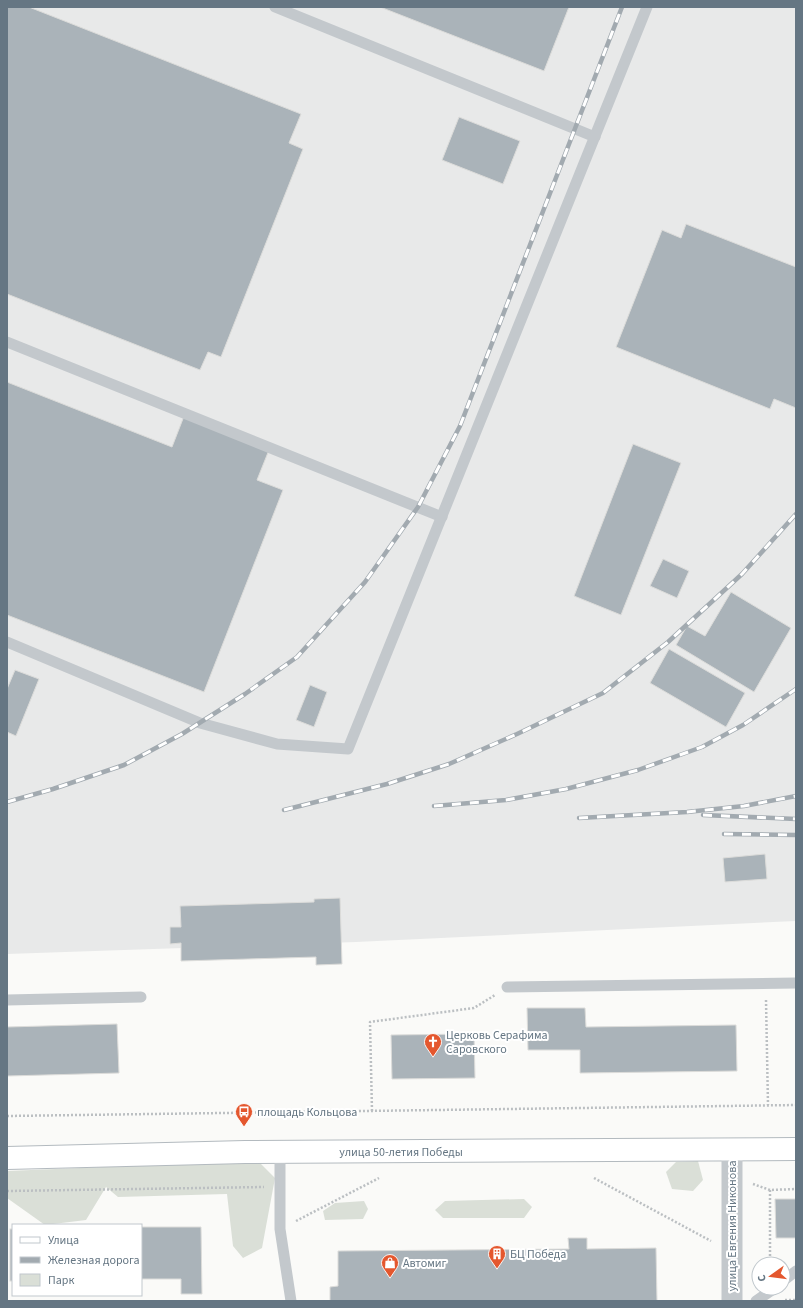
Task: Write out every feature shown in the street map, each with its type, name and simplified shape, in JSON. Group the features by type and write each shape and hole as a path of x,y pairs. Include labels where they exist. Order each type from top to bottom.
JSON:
{"street":[{"name":"улица 50-летия Победы","path":"7,1158 280,1152 796,1149"},
{"name":"улица Евгения Никонова","path":"732,1150 732,1301"}],"lane":[{"path":"275,7 595,137"},
{"path":"7,642 200,723 277,744 348,749 647,7"},
{"path":"7,342 442,517"},
{"path":"507,987 796,983"},
{"path":"7,1000 141,997"},
{"path":"280,1152 280,1229 291,1301"}],"path":[{"path":"766,984 768,1105"},
{"path":"372,1111 370,1022 474,1008 507,987"},
{"path":"7,1116 796,1105"},
{"path":"732,1177 770,1190 796,1189"},
{"path":"280,1229 379,1178"},
{"path":"594,1178 711,1241"},
{"path":"7,1191 280,1187"},
{"path":"770,1190 770,1256"}],"shaded area":[{"path":"7,7 796,7 796,921 356,942 7,954"}],"green space":[{"path":"258,1161 275,1178 262,1248 243,1258 233,1246 227,1194 118,1197 106,1187 86,1220 53,1224 44,1224 7,1198 7,1171 126,1165"},
{"path":"698,1161 703,1180 693,1191 672,1189 666,1172 676,1162"},
{"path":"524,1199 532,1207 524,1218 443,1218 435,1210 445,1201"},
{"path":"364,1201 368,1209 363,1219 325,1220 323,1211 335,1203"}],"building":[{"path":"7,7 29,7 301,114 289,143 303,149 221,357 208,352 200,370 7,294"},
{"path":"380,7 569,7 544,71"},
{"path":"459,117 520,141 503,184 442,160"},
{"path":"686,224 796,267 796,408 774,399 770,409 616,347 662,230 681,238"},
{"path":"7,382 172,447 186,411 271,445 257,480 283,490 204,692 7,615"},
{"path":"633,444 681,463 621,615 574,596"},
{"path":"663,559 689,571 677,598 650,586"},
{"path":"731,592 791,628 754,692 676,645 687,626 705,636"},
{"path":"669,649 745,693 726,727 650,683"},
{"path":"15,670 39,679 16,736 7,732 7,689"},
{"path":"310,685 327,692 314,727 296,720"},
{"path":"765,854 767,879 725,882 723,858"},
{"path":"340,898 342,964 316,965 316,957 181,961 181,943 170,944 170,927 181,927 180,906 314,902 314,899"},
{"path":"527,1008 585,1008 586,1027 736,1025 737,1071 580,1073 580,1050 528,1050"},
{"path":"117,1024 119,1073 7,1076 7,1027"},
{"name":"Церковь Серафима Саровского","path":"474,1034 475,1078 392,1079 391,1035"},
{"path":"775,1199 796,1199 796,1238 776,1238"},
{"path":"142,1227 201,1227 202,1294 181,1294 181,1279 142,1279"},
{"path":"10,1229 12,1229 12,1281 10,1281"},
{"name":"БЦ Победа","path":"568,1238 587,1238 587,1249 656,1248 657,1301 330,1301 330,1287 338,1286 338,1251 569,1249"}],"railway":[{"path":"7,802 53,789 124,765 182,734 245,694 297,657 365,582 418,507 460,426 622,7"},
{"path":"284,810 387,784 449,764 517,734 603,693 668,642 742,574 796,514"},
{"path":"434,806 506,800 566,789 638,770 702,747 743,725 796,689"},
{"path":"579,818 687,812 744,806 796,796"},
{"path":"703,815 796,819"},
{"path":"724,834 796,835"}],"place":[{"name":"Церковь Серафима Саровского","path":"433,1057"},
{"name":"площадь Кольцова","path":"244,1127"},
{"name":"БЦ Победа","path":"497,1269"},
{"name":"Автомиг","path":"390,1278"}]}
